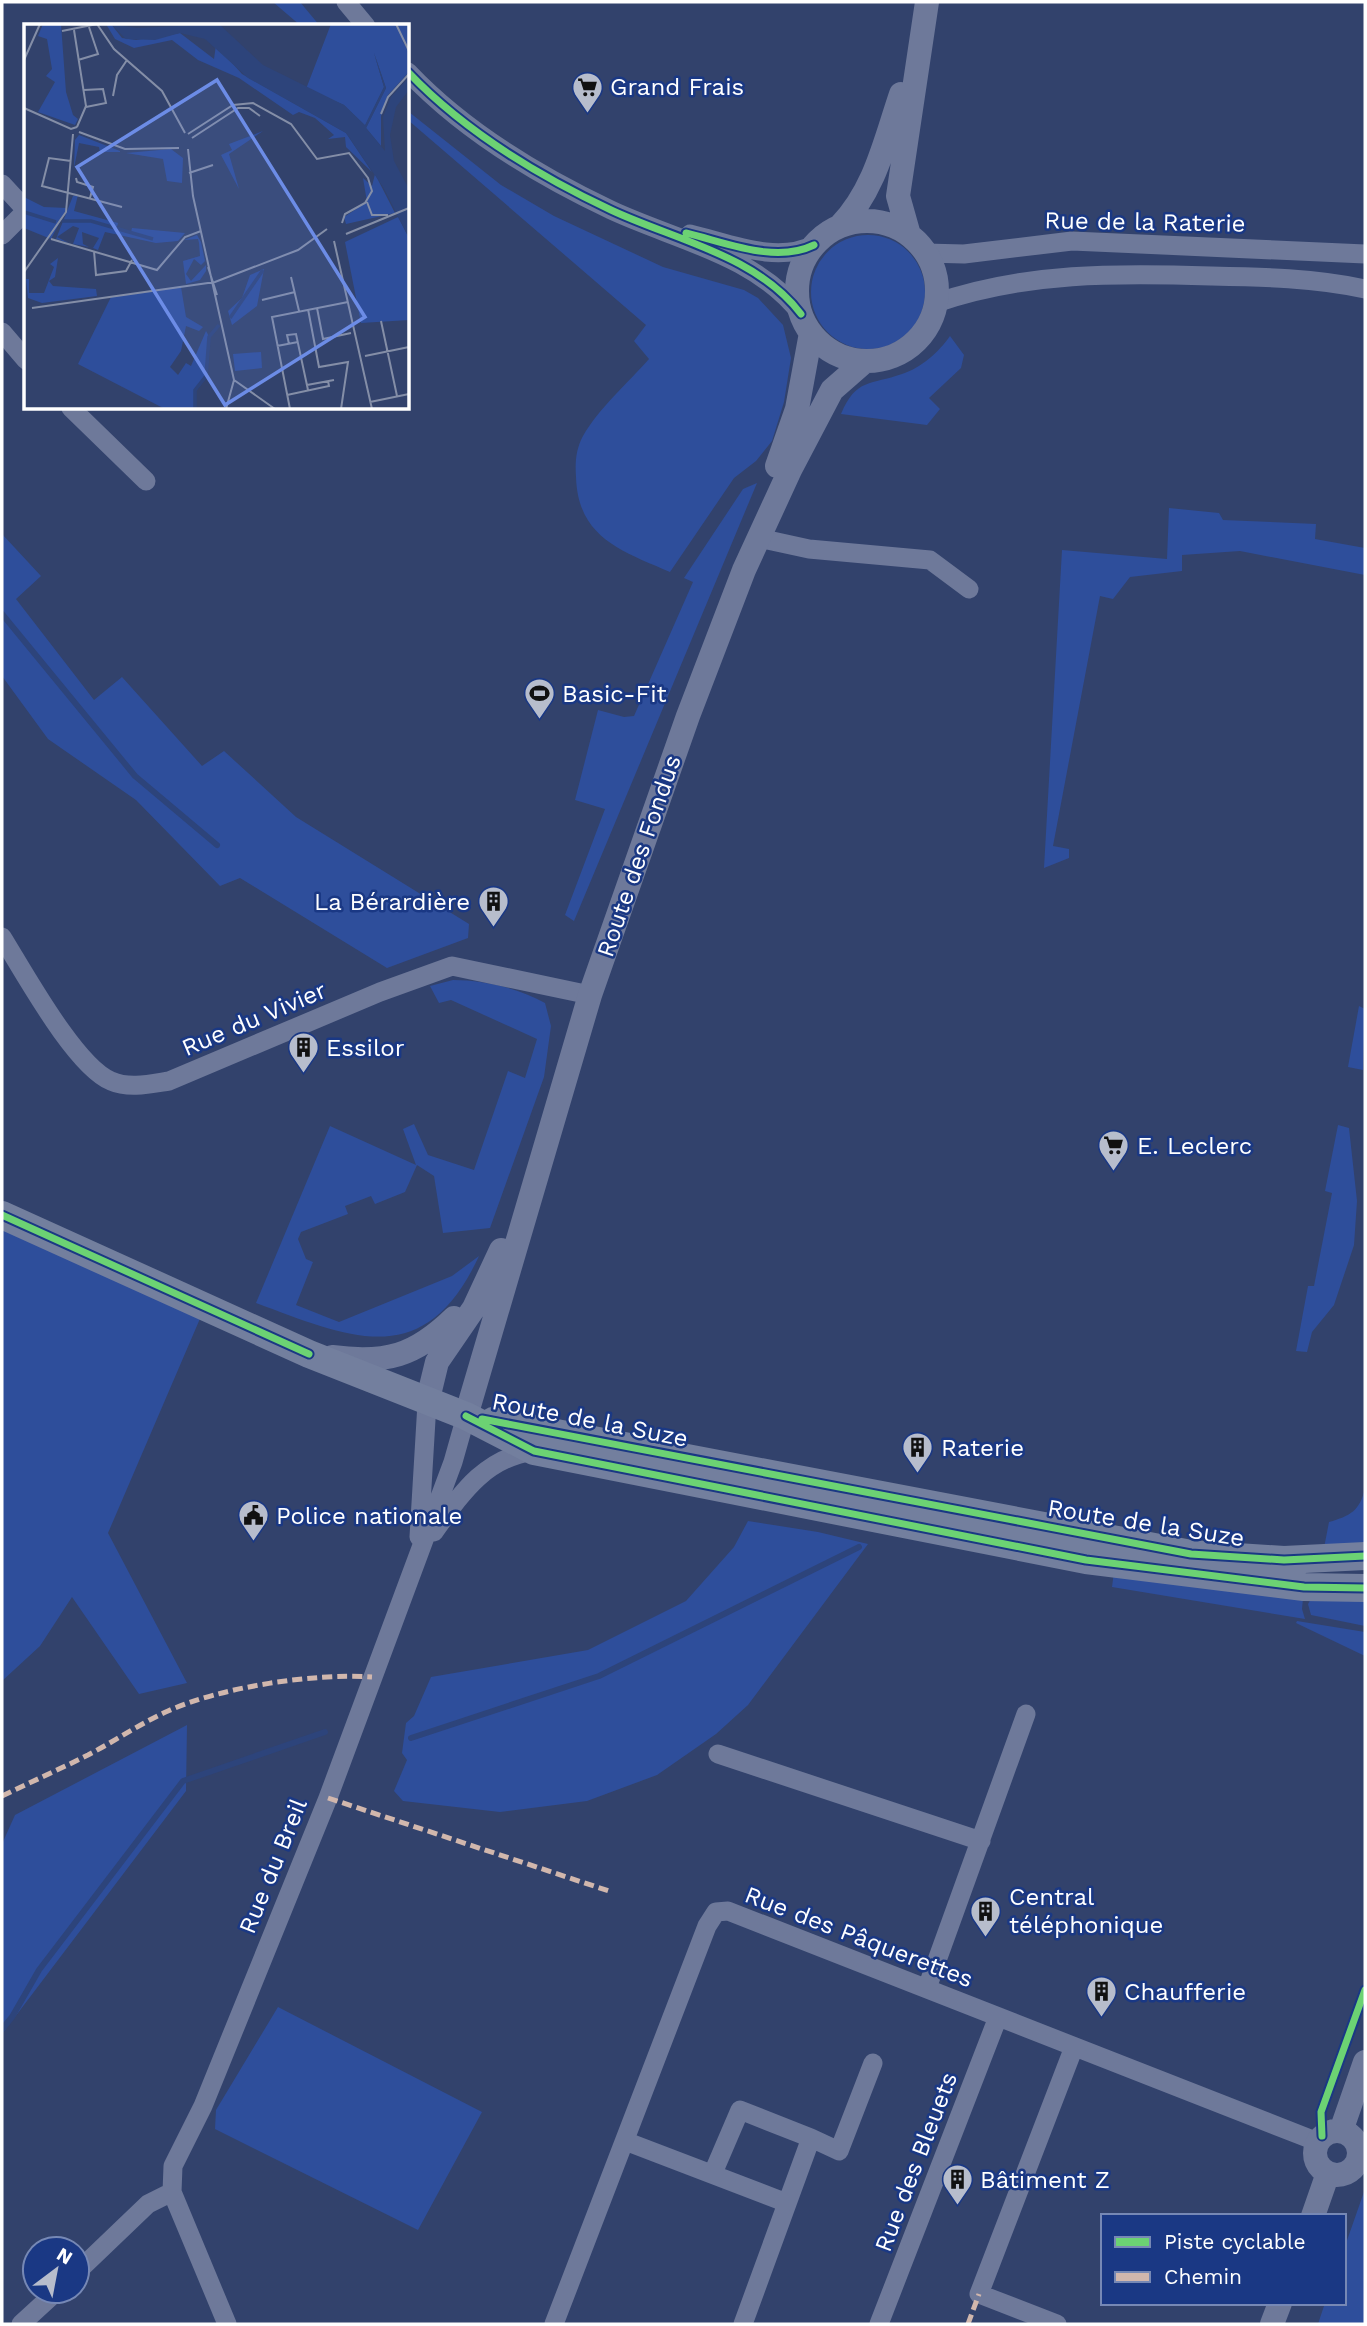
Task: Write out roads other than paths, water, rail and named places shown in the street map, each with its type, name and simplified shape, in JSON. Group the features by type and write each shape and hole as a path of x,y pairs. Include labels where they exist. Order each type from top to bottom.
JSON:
{"main road":[{"name":"Route de la Suze","path":"2,1215 309,1354 426,1403 466,1416 1191,1554 1284,1560 1365,1556"},
{"name":"Route de la Suze","path":"466,1416 534,1451 1086,1560 1291,1586 1365,1588"}],"street":[{"path":"346,2 364,24"},
{"path":"410,74 480,132 536,170 632,219 755,271 783,292 806,324 839,356 864,362 887,359 911,346 929,325 936,303 936,277 917,244 898,196 927,2"},
{"path":"632,219 761,251 794,253 814,245 840,226 858,208 869,190 923,30"},
{"path":"2,184 24,209"},
{"path":"2,235 24,213"},
{"path":"840,226 874,221 893,226 917,244"},
{"name":"Rue de la Raterie","path":"917,244 964,254 1085,241 1361,261"},
{"path":"806,324 798,278 803,262 814,245"},
{"path":"936,303 1007,283 1100,274 1245,276 1365,289"},
{"name":"Route des Fondus","path":"466,1416 590,995 688,716 744,570 797,409 806,324"},
{"path":"2,332 24,358"},
{"name":"Route des Fondus","path":"744,570 822,406 832,390 864,362"},
{"path":"73,410 146,481"},
{"path":"759,538 809,548 930,560 969,589"},
{"name":"Rue du Vivier","path":"2,937 83,1060 112,1082 142,1086 169,1081 380,992 452,966 590,995"},
{"name":"Route des Fondus","path":"426,1403 438,1362 484,1287 544,1146"},
{"name":"Route des Fondus","path":"309,1354 362,1360 412,1351 433,1339 484,1287"},
{"name":"Rue du Breil","path":"418,1556 426,1403"},
{"name":"Rue du Breil","path":"172,2192 173,2166 203,2106 328,1798 418,1556 466,1416"},
{"name":"Rue du Breil","path":"418,1556 473,1479 494,1464 515,1454 534,1451"},
{"path":"927,1988 1026,1714"},
{"path":"718,1754 981,1841"},
{"name":"Rue des Pâquerettes","path":"554,2324 707,1926 716,1912 728,1912 927,1988 1318,2142"},
{"name":"Rue des Bleuets","path":"879,2324 998,2017"},
{"path":"1057,2324 979,2294 1074,2047"},
{"path":"1341,2131 1365,2062"},
{"path":"713,2174 740,2110 839,2151 873,2063"},
{"path":"1341,2131 1356,2142 1357,2161 1347,2172 1328,2172 1317,2160 1318,2142 1328,2133 1341,2131"},
{"path":"743,2324 811,2138"},
{"path":"625,2141 787,2203"},
{"path":"1314,2214 1328,2172"},
{"path":"91,2259 148,2204 172,2192 227,2324"},
{"path":"22,2324 42,2305"},
{"path":"1272,2324 1279,2305"}],"waterway":[{"path":"2,614 135,776 217,845"},
{"path":"411,1738 599,1676 859,1547"},
{"path":"2,2029 39,1970 183,1781 325,1732"}],"place":[{"name":"Grand Frais","path":"587,114"},
{"name":"Basic-Fit","path":"539,721"},
{"name":"La Bérardière","path":"493,929"},
{"name":"Essilor","path":"303,1075"},
{"name":"E. Leclerc","path":"1114,1173"},
{"name":"Raterie","path":"918,1475"},
{"name":"Police nationale","path":"253,1543"},
{"name":"Central téléphonique","path":"986,1938"},
{"name":"Chaufferie","path":"1101,2019"},
{"name":"Bâtiment Z","path":"957,2207"}]}
